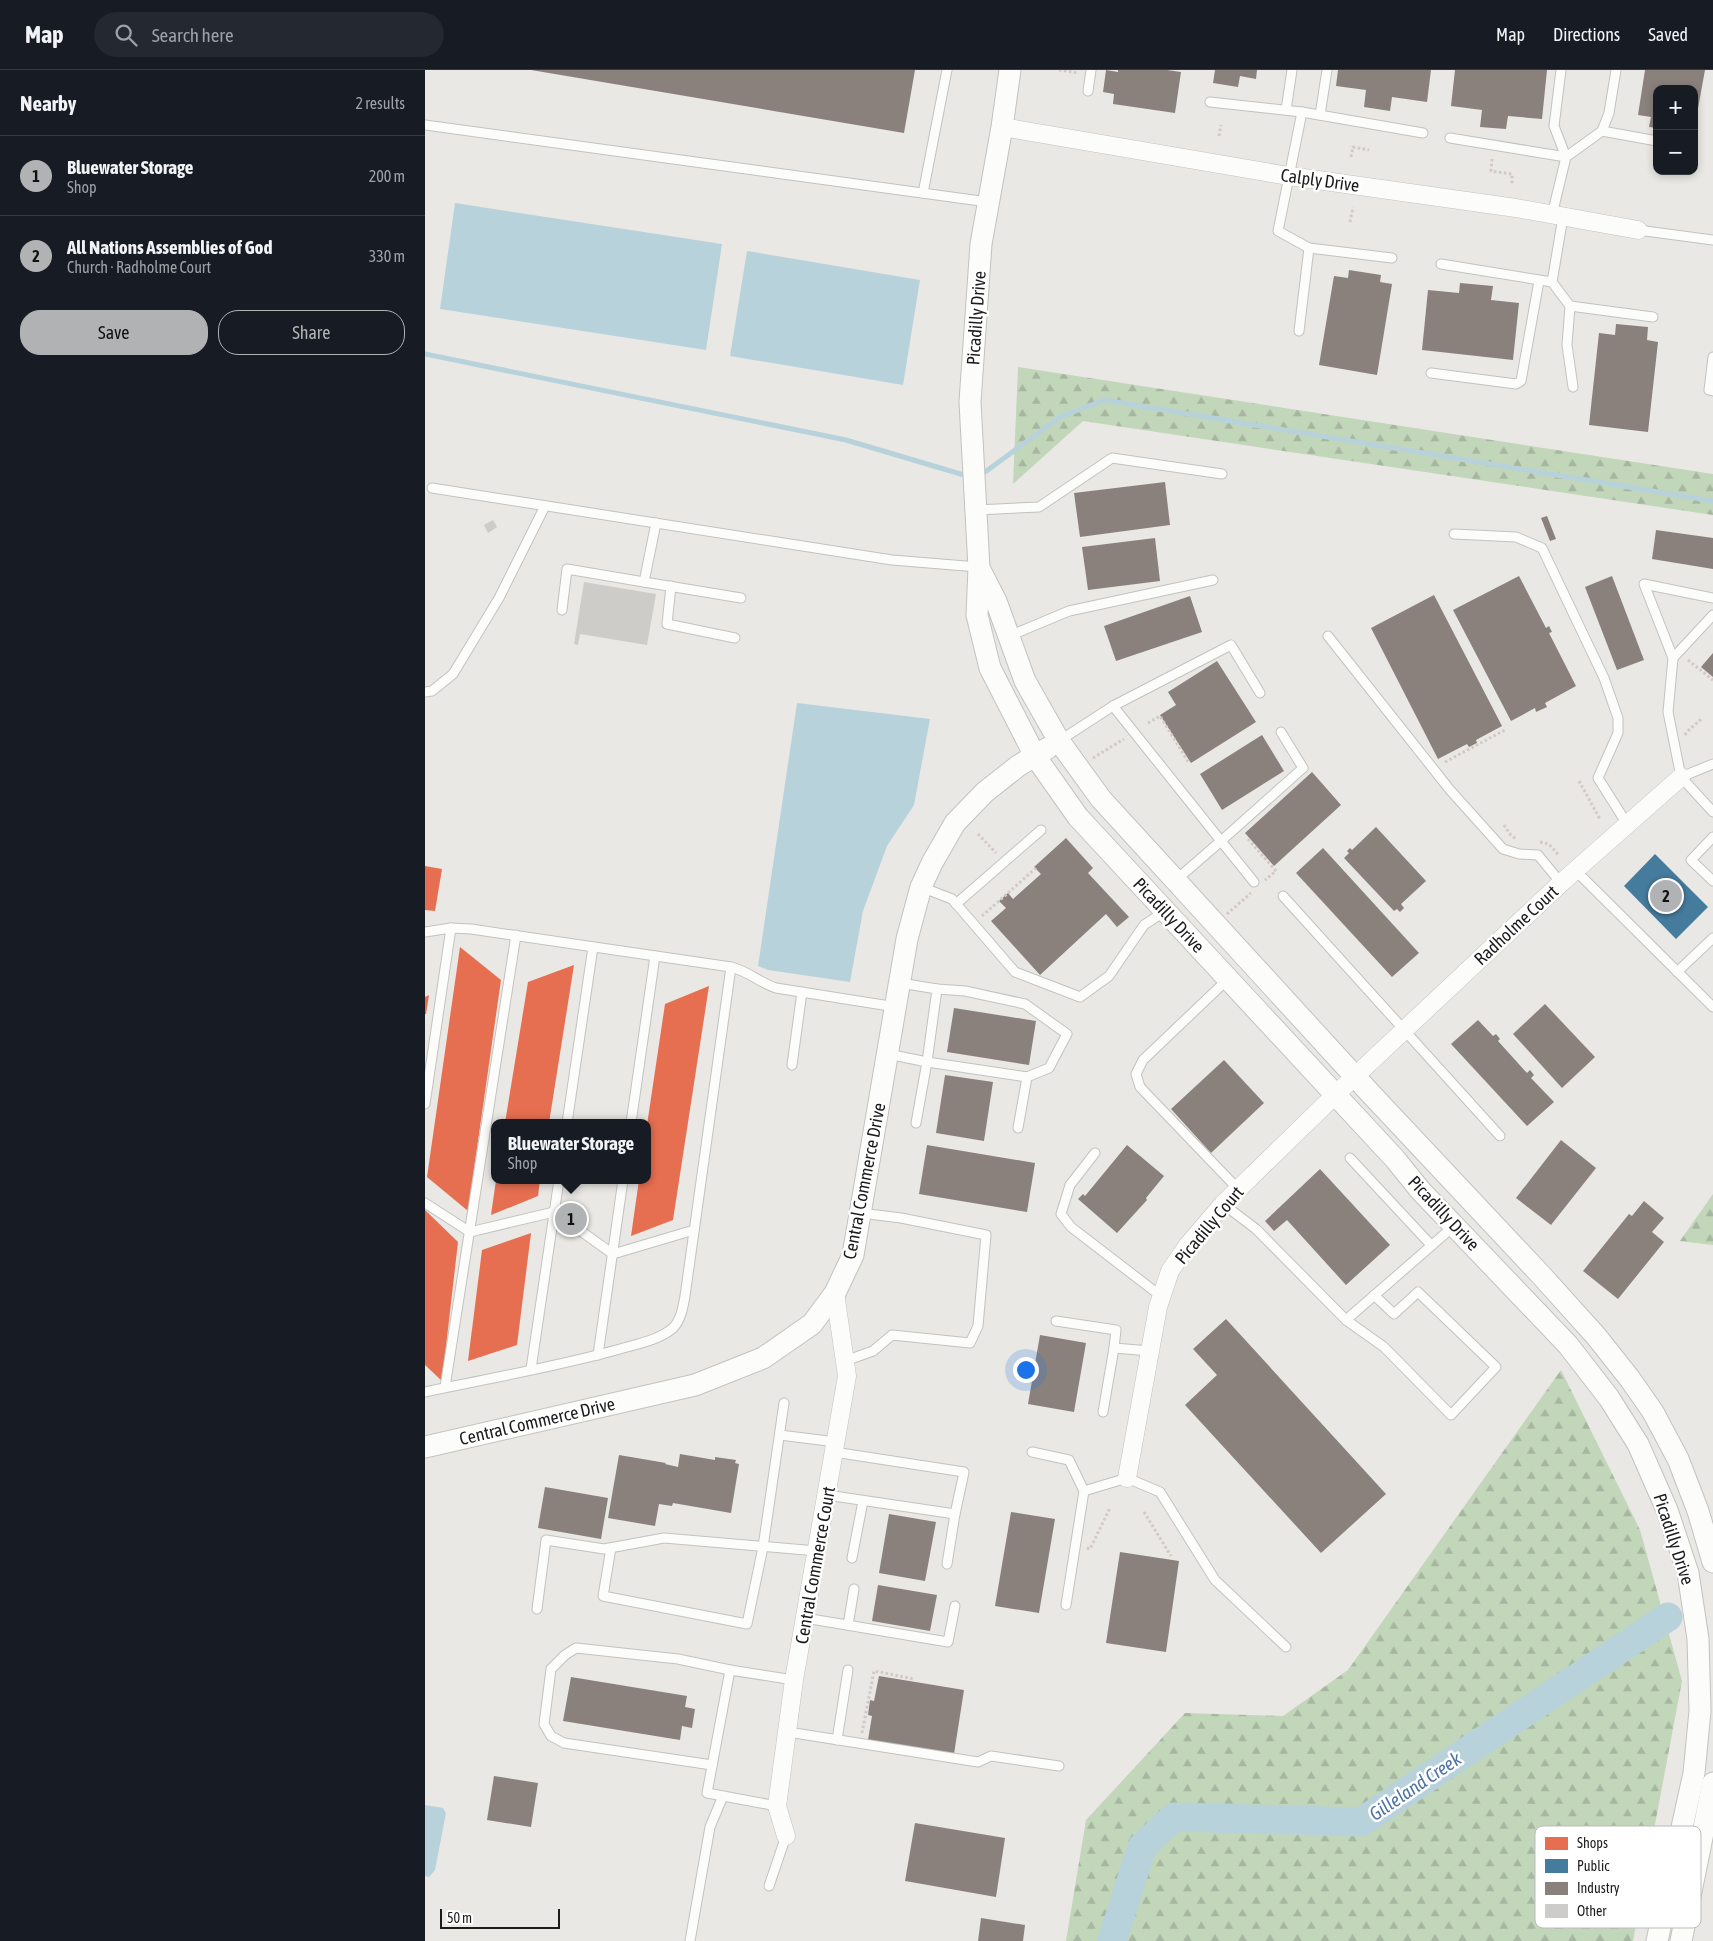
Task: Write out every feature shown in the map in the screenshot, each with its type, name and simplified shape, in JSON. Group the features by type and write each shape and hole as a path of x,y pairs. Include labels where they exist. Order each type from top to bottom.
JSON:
{"street":[{"name":"Picadilly Drive","path":"1010,70 1003,127 981,244 970,402 979,568 977,615 990,668 1035,756 1078,817 1568,1345 1609,1398 1639,1444 1667,1510 1688,1573 1698,1639 1706,1711 1682,1826"},
{"name":"Calply Drive","path":"1003,127 1289,176 1638,230"},
{"name":"Picadilly Drive","path":"979,568 996,601 1025,681 1059,741 1101,799 1572,1309 1630,1379 1653,1412 1678,1459 1699,1511 1713,1562"},
{"name":"Central Commerce Drive","path":"425,1447 695,1385 763,1358 812,1324 835,1293 853,1254 907,939 921,887 932,863 955,823 985,792 1019,766 1059,741"},
{"name":"Radholme Court","path":"1355,1076 1575,870 1681,777"},
{"name":"Picadilly Court","path":"1127,1478 1150,1352 1162,1297 1170,1271 1187,1246 1223,1204 1355,1076"},
{"name":"Central Commerce Court","path":"786,1836 777,1806 805,1618 847,1376 835,1293"},
{"path":"1701,1842 1713,1782"},
{"name":"Picadilly Drive","path":"1657,1941 1660,1928"},
{"path":"1681,1941 1684,1928"}],"lane":[{"path":"923,193 947,70"},
{"path":"1089,91 1091,70"},
{"path":"1286,110 1292,70"},
{"path":"1320,115 1327,70"},
{"path":"1561,70 1554,126 1566,157 1557,216 1552,282 1570,306 1567,346 1573,387"},
{"path":"1450,138 1566,157 1602,131 1609,114 1616,70"},
{"path":"1210,102 1302,112 1423,133"},
{"path":"1302,112 1278,231 1309,248 1391,258"},
{"path":"425,125 988,202"},
{"path":"1602,131 1653,140"},
{"path":"1638,230 1713,240"},
{"path":"1299,331 1309,248"},
{"path":"1441,264 1552,282"},
{"path":"1431,373 1516,384 1521,381 1539,281"},
{"path":"1570,306 1653,316"},
{"path":"1713,357 1709,390 1713,391"},
{"path":"976,510 1039,508 1112,458 1222,474"},
{"path":"431,488 892,560 979,568"},
{"path":"425,692 432,691 453,674 499,598 545,506"},
{"path":"645,582 656,523"},
{"path":"1454,534 1516,537 1542,548 1604,678 1618,718 1618,733 1598,778 1627,824"},
{"path":"562,610 567,570 741,598"},
{"path":"1008,636 1069,611 1213,580"},
{"path":"1713,598 1644,584 1673,658 1668,712 1681,777 1713,812"},
{"path":"671,586 667,624 735,638"},
{"path":"1673,658 1713,615"},
{"path":"1328,636 1450,790 1503,849 1519,854 1538,855 1561,883"},
{"path":"1059,741 1113,706 1231,645 1260,693"},
{"path":"1113,706 1254,882"},
{"path":"1176,880 1303,768 1281,732"},
{"path":"1681,777 1713,764"},
{"path":"956,904 1041,830"},
{"path":"1713,837 1691,860 1713,881"},
{"path":"1575,870 1713,1007"},
{"path":"921,887 952,899 1015,972 1080,997 1109,976 1144,925 1165,911"},
{"path":"1283,896 1500,1136"},
{"path":"425,1104 451,928"},
{"path":"425,932 451,928 471,929 731,968 745,971 770,986 896,1007"},
{"path":"445,1388 516,935"},
{"path":"1677,972 1713,938"},
{"path":"568,1119 593,947"},
{"path":"632,1119 655,956"},
{"path":"425,1392 598,1355 643,1342 662,1334 672,1328 678,1321 685,1296 731,968"},
{"path":"1228,979 1143,1060 1136,1074 1140,1087 1238,1189"},
{"path":"888,1054 1027,1078 1049,1068 1067,1034 1025,1004 965,991 900,983"},
{"path":"916,1123 937,989"},
{"path":"792,1065 802,992"},
{"path":"1018,1128 1027,1078"},
{"path":"1095,1153 1070,1186 1061,1214 1071,1227 1162,1297"},
{"path":"1349,1158 1431,1245"},
{"path":"531,1369 558,1184"},
{"path":"598,1355 622,1184"},
{"path":"425,1203 470,1232 554,1212 613,1254"},
{"path":"1223,1204 1256,1229 1346,1320 1384,1346 1451,1414 1496,1367 1418,1292 1394,1314 1374,1295"},
{"path":"845,1362 873,1351 892,1335 970,1343 978,1326 985,1235 901,1218 860,1213"},
{"path":"1346,1320 1455,1225"},
{"path":"613,1254 694,1230"},
{"path":"1056,1321 1117,1330 1103,1412"},
{"path":"1114,1348 1150,1352"},
{"path":"611,1548 603,1596 747,1624 763,1547 785,1403"},
{"path":"780,1435 964,1472 947,1564"},
{"path":"1032,1452 1069,1460 1085,1491 1066,1606"},
{"path":"1085,1491 1127,1478 1160,1492 1215,1580 1286,1647"},
{"path":"827,1495 955,1514"},
{"path":"852,1558 863,1501"},
{"path":"537,1609 546,1540 604,1549 664,1538 817,1552"},
{"path":"848,1625 854,1589"},
{"path":"805,1618 948,1642 955,1606"},
{"path":"712,1765 563,1743 551,1736 543,1724 551,1669 565,1655 576,1648 678,1659 730,1670 795,1680"},
{"path":"730,1670 707,1793 777,1806"},
{"path":"837,1740 848,1670"},
{"path":"788,1732 978,1762 991,1756 1059,1766"},
{"path":"690,1941 710,1826 723,1796"},
{"path":"769,1886 786,1836"}],"path":[{"path":"1059,70 1079,73"},
{"path":"1219,136 1221,125"},
{"path":"1351,157 1353,147 1369,150"},
{"path":"1492,159 1491,170 1513,174 1512,184"},
{"path":"1349,222 1353,207"},
{"path":"1688,660 1713,680"},
{"path":"1148,723 1160,716 1189,763"},
{"path":"1685,735 1689,728 1695,726 1702,718"},
{"path":"1445,762 1505,730"},
{"path":"1087,762 1124,739"},
{"path":"1579,782 1600,819"},
{"path":"978,834 996,853"},
{"path":"987,921 982,916 1036,868"},
{"path":"1087,1548 1090,1549 1110,1508"},
{"path":"1144,1512 1171,1556"},
{"path":"860,1744 874,1671 914,1679"}],"green space":[{"path":"1018,367 1713,474 1713,515 1083,421 1013,484"},
{"path":"1713,1194 1713,1245 1680,1241"},
{"path":"1561,1370 1640,1530 1682,1681 1655,1826 1535,1826 1535,1928 1635,1928 1633,1941 1066,1941 1086,1820 1185,1713 1283,1716 1348,1670"}],"water":[{"path":"455,203 722,244 706,350 440,309"},
{"path":"747,251 920,280 903,385 730,356"},
{"path":"797,703 930,719 914,805 887,846 863,911 850,982 768,970 758,966"},
{"path":"425,1805 443,1808 446,1813 435,1870 429,1877 425,1876"}],"building: Shops":[{"path":"425,866 442,869 435,911 425,910"},
{"path":"460,947 501,980 468,1211 427,1177"},
{"path":"574,965 550,1119 506,1119 528,982"},
{"path":"709,986 673,1220 631,1236 638,1184 651,1184 651,1119 648,1119 665,1004"},
{"path":"429,995 426,1014 425,1014 425,997"},
{"path":"495,1184 540,1184 538,1196 491,1215"},
{"path":"425,1210 458,1242 442,1381 425,1365"},
{"path":"531,1233 517,1345 468,1361 482,1250"}],"building: Public":[{"path":"1655,854 1708,907 1676,939 1624,886"}],"building: Industry":[{"path":"531,70 915,70 904,133"},
{"path":"1106,70 1118,72 1118,70 1167,70 1181,72 1175,113 1113,104 1114,94 1103,92"},
{"path":"1215,70 1257,70 1256,79 1240,76 1238,87 1213,83"},
{"path":"1338,70 1431,70 1427,102 1392,97 1390,111 1364,107 1366,90 1336,86"},
{"path":"1455,70 1547,70 1542,119 1508,116 1506,129 1480,127 1482,110 1451,106"},
{"path":"1645,70 1705,70 1698,108 1698,85 1653,85 1653,128 1649,127 1651,117 1638,115"},
{"path":"1349,270 1381,275 1380,282 1392,284 1377,375 1319,365 1334,276 1348,278"},
{"path":"1460,283 1493,286 1491,300 1519,303 1513,360 1422,350 1428,290 1459,293"},
{"path":"1616,324 1648,327 1647,340 1658,342 1648,432 1589,425 1599,333 1615,335"},
{"path":"1165,482 1170,525 1080,537 1074,493"},
{"path":"1547,516 1556,539 1550,541 1541,518"},
{"path":"1656,530 1713,538 1713,569 1652,559"},
{"path":"1155,538 1160,581 1088,590 1082,547"},
{"path":"1519,576 1546,628 1549,626 1552,632 1549,633 1576,686 1545,703 1547,707 1536,712 1535,708 1511,721 1453,610"},
{"path":"1612,576 1644,660 1617,670 1585,587"},
{"path":"1434,595 1502,726 1476,740 1477,743 1469,747 1467,744 1438,759 1371,628"},
{"path":"1190,596 1202,632 1116,661 1104,626"},
{"path":"1713,653 1713,677 1701,667"},
{"path":"1217,661 1256,722 1191,763 1160,715 1176,705 1168,692"},
{"path":"1262,735 1284,771 1222,810 1200,774"},
{"path":"1312,772 1341,805 1274,866 1245,833"},
{"path":"1376,827 1426,881 1401,904 1404,908 1400,912 1397,909 1394,911 1344,858 1349,853 1347,851 1350,848 1352,850"},
{"path":"1066,838 1093,868 1088,873 1129,917 1117,927 1106,914 1040,975 991,921 1006,908 999,901 1008,893 1013,899 1041,874 1034,867"},
{"path":"1323,848 1419,953 1392,977 1296,873"},
{"path":"1545,1004 1595,1057 1562,1088 1513,1034"},
{"path":"954,1008 1036,1021 1029,1065 947,1052"},
{"path":"1478,1020 1493,1036 1496,1034 1500,1039 1498,1041 1527,1073 1530,1070 1534,1075 1531,1078 1554,1102 1527,1126 1451,1044"},
{"path":"1224,1060 1264,1103 1211,1153 1171,1109"},
{"path":"945,1075 993,1082 984,1141 936,1133"},
{"path":"1561,1140 1596,1168 1551,1225 1516,1198"},
{"path":"927,1145 1035,1163 1027,1212 919,1194"},
{"path":"1127,1145 1164,1176 1146,1198 1147,1200 1117,1233 1078,1199 1083,1194 1085,1196"},
{"path":"1320,1169 1390,1245 1346,1285 1287,1220 1274,1231 1265,1221"},
{"path":"1644,1201 1664,1218 1652,1232 1664,1242 1618,1299 1583,1271 1629,1214 1632,1216"},
{"path":"1226,1319 1386,1494 1321,1553 1185,1405 1217,1375 1193,1349"},
{"path":"1040,1335 1086,1343 1074,1412 1028,1404"},
{"path":"680,1454 715,1460 715,1457 736,1460 735,1463 739,1464 731,1513 673,1503 672,1506 659,1504 655,1526 608,1518 619,1455 666,1463 678,1467"},
{"path":"545,1487 608,1498 601,1539 538,1528"},
{"path":"1011,1512 1055,1519 1039,1613 995,1606"},
{"path":"889,1514 936,1522 925,1581 879,1573"},
{"path":"1120,1552 1179,1561 1166,1652 1106,1643"},
{"path":"878,1585 937,1595 930,1631 872,1621"},
{"path":"879,1676 964,1690 954,1754 868,1740 872,1716 868,1715 870,1700 874,1701"},
{"path":"571,1677 687,1696 685,1707 695,1709 692,1728 682,1726 680,1740 563,1721"},
{"path":"494,1776 538,1783 531,1827 487,1820"},
{"path":"915,1823 1005,1838 996,1897 905,1881"},
{"path":"981,1918 1025,1925 1023,1941 978,1941"}],"building: Other":[{"path":"493,520 497,527 488,533 484,525"},
{"path":"584,582 656,594 647,645 580,634 578,645 574,644"}],"waterway":[{"path":"425,354 846,440 964,475"},
{"path":"985,472 1060,417 1104,400 1713,501"},
{"name":"Gilleland Creek","path":"1112,1941 1142,1847 1174,1817 1361,1822 1668,1617"}],"place":[{"name":"All Nations Assemblies of God","path":"1666,896"},
{"name":"Bluewater Storage","path":"571,1219"}]}
